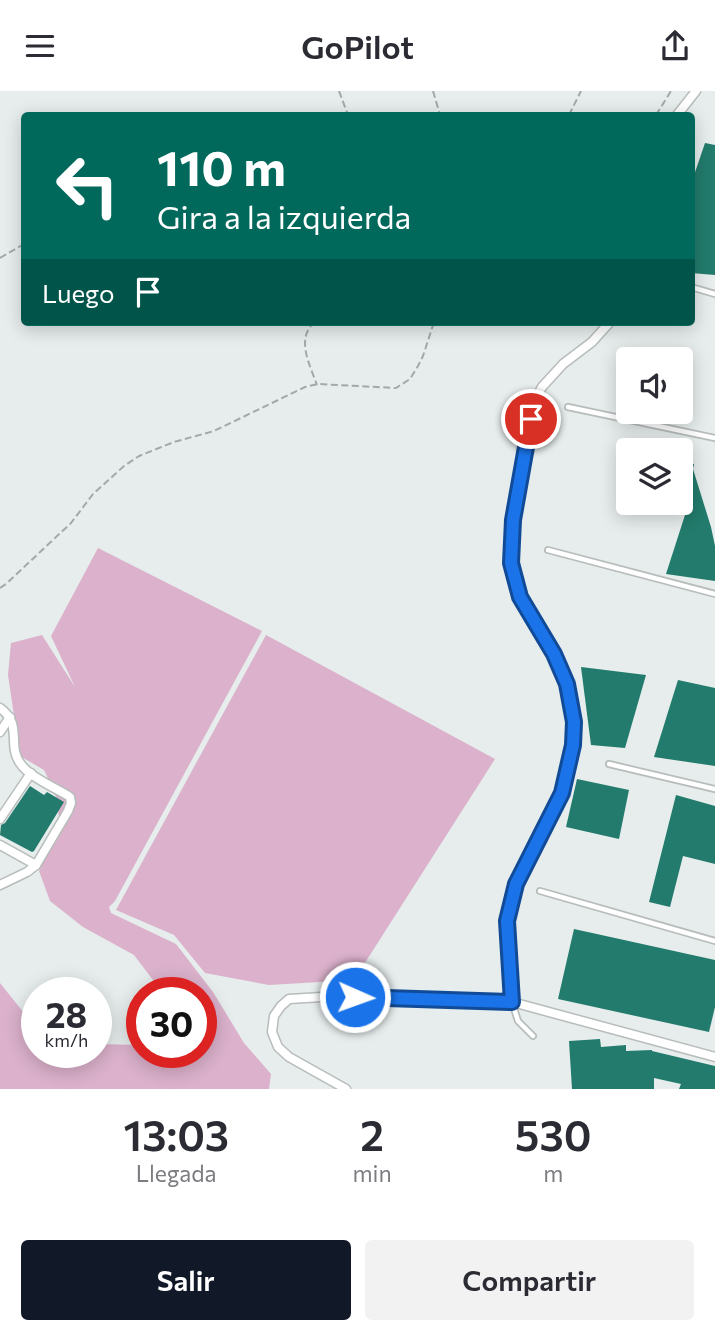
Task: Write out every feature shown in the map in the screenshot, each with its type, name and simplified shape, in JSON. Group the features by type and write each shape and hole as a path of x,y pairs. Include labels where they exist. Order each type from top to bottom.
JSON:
{"street":[{"path":"679,112 696,91"},
{"path":"512,1002 507,921 516,884 562,793 573,745 574,722 567,684 554,654 520,597 511,563 513,520 534,402 542,387 606,326"},
{"path":"0,708 10,717 16,756 20,763 70,797 71,803 36,865 0,885"},
{"path":"0,731 10,717"},
{"path":"0,819 31,773"},
{"path":"4,847 36,865"},
{"path":"346,1089 289,1057 278,1047 272,1032 274,1016 289,999 338,996 512,1002 715,1057"}],"lane":[{"path":"695,288 715,294"},
{"path":"568,407 715,438"},
{"path":"548,550 715,594"},
{"path":"609,764 715,789"},
{"path":"540,891 715,941"},
{"path":"512,1002 518,1021 533,1036"}],"path":[{"path":"339,91 347,112"},
{"path":"433,91 439,112"},
{"path":"570,112 581,91"},
{"path":"658,112 671,91"},
{"path":"0,258 21,246"},
{"path":"310,326 304,345 317,385"},
{"path":"0,588 71,523 93,494 139,456 195,435 214,431 305,387 317,385 396,388 410,379 418,366 433,326"}],"shaded area":[{"path":"98,548 262,631 115,901 109,907 111,913 176,944 201,977 151,977 134,955 83,927 50,901 39,871 60,823 55,793 44,770 20,756 8,675 11,643 42,635 75,687 51,636"},
{"path":"266,635 495,759 354,980 269,985 205,973 174,935 116,910"},
{"path":"0,983 21,1009 21,1068 112,1068 112,1044 126,1045 126,1068 217,1068 217,999 244,1043 271,1074 269,1089 0,1089"}],"building":[{"path":"705,143 715,145 715,275 695,273 695,172"},
{"path":"693,469 715,546 715,581 666,574 685,515 693,515"},
{"path":"581,667 646,675 625,748 591,745"},
{"path":"678,680 715,688 715,766 654,757"},
{"path":"577,779 629,790 619,839 566,827"},
{"path":"30,786 44,795 47,792 64,802 32,852 0,835 1,825"},
{"path":"676,795 715,806 715,864 683,856 670,907 649,902"},
{"path":"574,929 715,960 715,1007 709,1032 558,999"},
{"path":"600,1039 601,1047 626,1045 626,1051 652,1050 715,1066 715,1089 679,1089 681,1084 654,1078 654,1089 572,1089 569,1041"}],"route":[{"path":"355,997 512,1002 507,921 516,884 562,793 573,745 574,722 567,684 554,654 520,597 511,563 513,520 531,419"}]}
